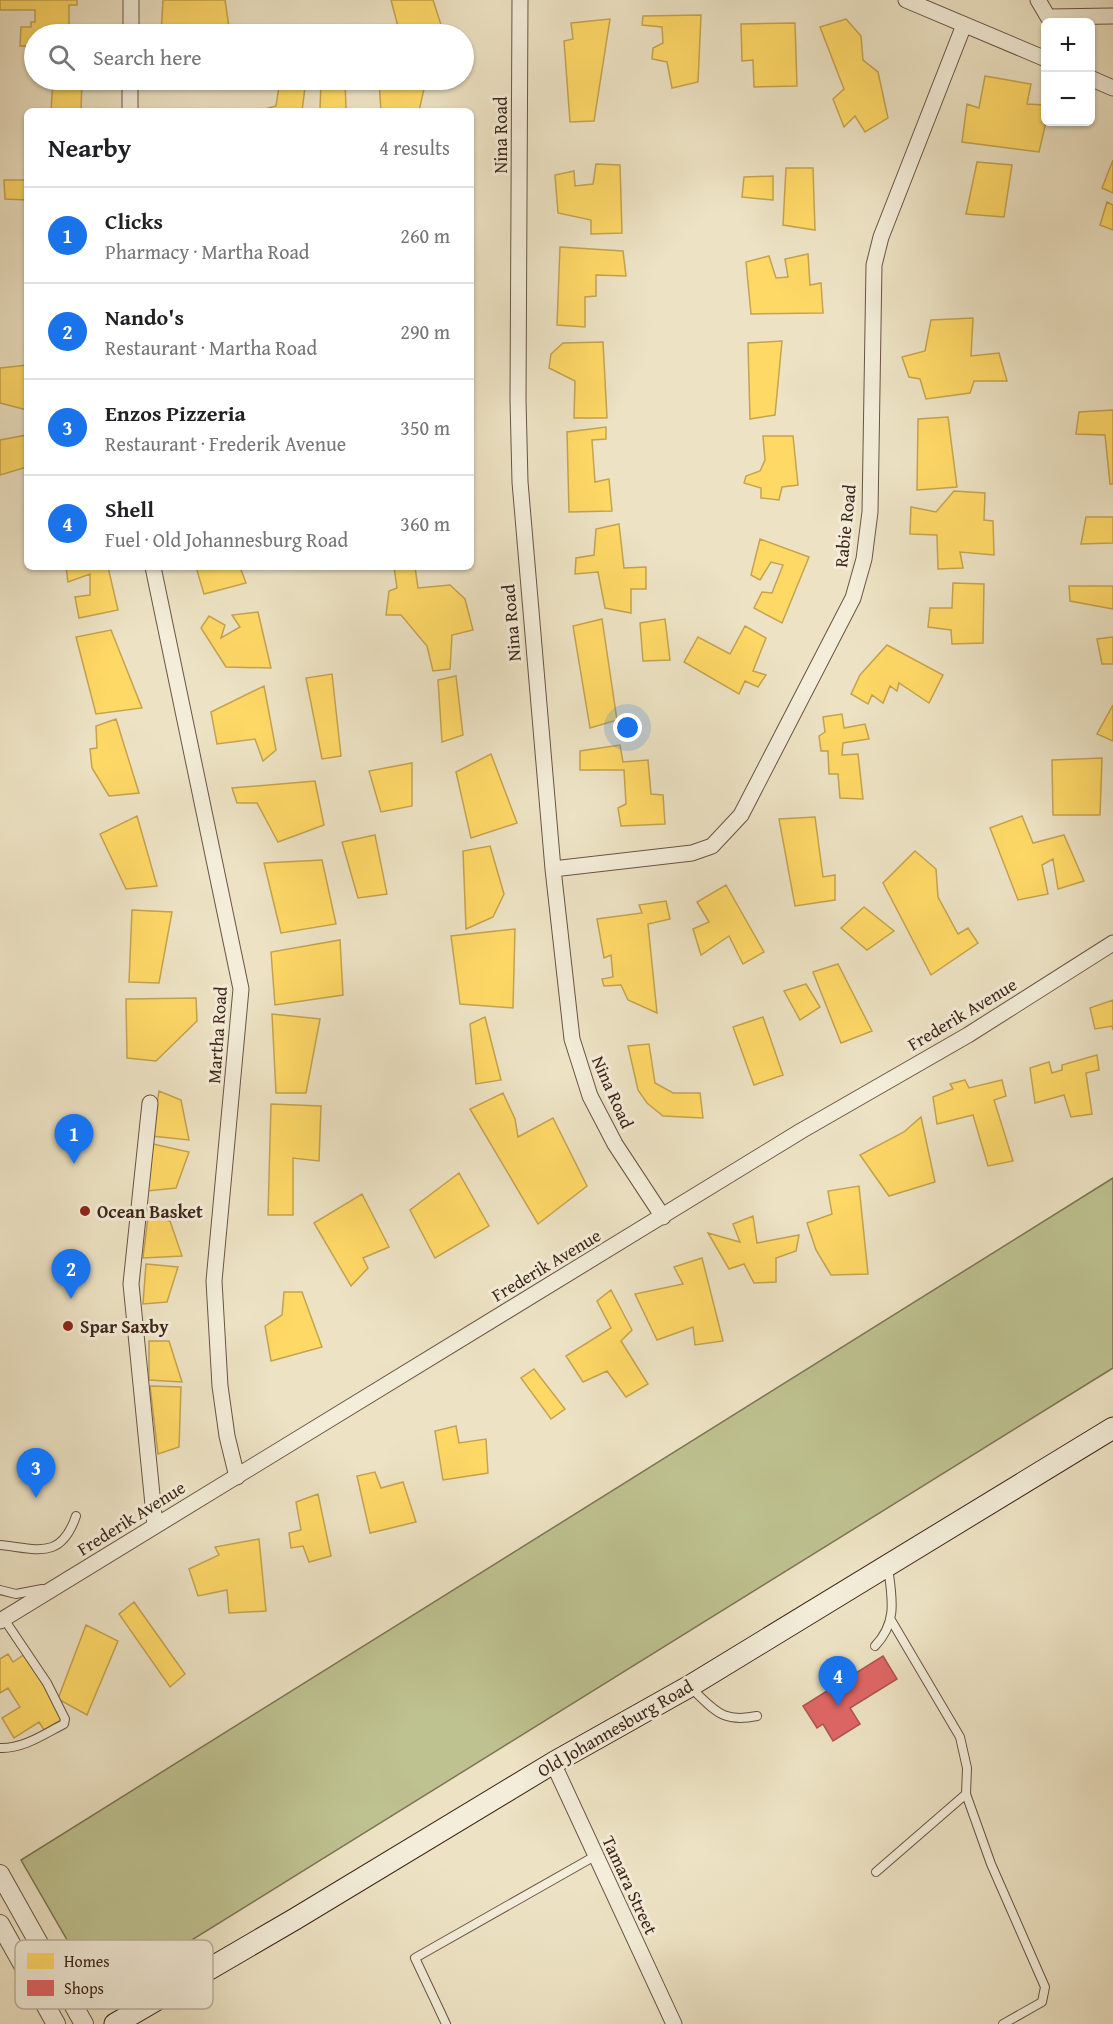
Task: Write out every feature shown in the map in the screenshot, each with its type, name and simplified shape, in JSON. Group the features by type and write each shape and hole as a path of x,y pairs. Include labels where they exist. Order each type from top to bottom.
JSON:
{"main road":[{"name":"Old Johannesburg Road","path":"213,1967 553,1763 690,1686 1113,1428"},
{"name":"Old Johannesburg Road","path":"115,2024 141,2009"}],"street":[{"path":"130,24 131,0"},
{"name":"Nina Road","path":"520,0 518,400 520,482 553,869 575,1055 590,1096 615,1144 663,1217"},
{"path":"906,0 1041,57"},
{"path":"1038,0 1048,17 1113,16"},
{"name":"Rabie Road","path":"553,869 671,857 712,846 741,815 854,598 864,559 870,512 874,265 881,237 964,25"},
{"path":"1095,80 1113,88"},
{"path":"130,90 130,108"},
{"name":"Martha Road","path":"154,570 241,989 214,1281 220,1386 227,1436 237,1477"},
{"name":"Frederik Avenue","path":"3,1616 63,1584 155,1525 801,1131 968,1035 1113,943"},
{"path":"150,1103 131,1284 155,1525"},
{"name":"Tamara Street","path":"553,1763 674,2024"},
{"path":"0,1875 37,1940"},
{"path":"0,1924 15,1951"},
{"path":"48,2009 56,2024"},
{"path":"76,2009 84,2024"}],"lane":[{"path":"0,1545 46,1550 54,1547 70,1533 76,1516"},
{"path":"875,1646 886,1634 894,1608 888,1565"},
{"path":"0,1590 27,1593 63,1584"},
{"path":"0,1748 12,1749 26,1744 64,1724 65,1719 47,1683 3,1616"},
{"path":"891,1620 960,1737 968,1768 966,1794 992,1864 1045,1987 1042,2002 1004,2024"},
{"path":"690,1686 721,1715 738,1720 757,1716"},
{"path":"876,1872 966,1794"},
{"path":"446,2024 415,1958 595,1856"}],"green space":[{"path":"1113,1178 1113,1368 192,1940 67,1940 21,1860"}],"building: Homes":[{"path":"0,0 77,0 77,5 69,5 69,24 31,24 35,22 35,10 0,10"},
{"path":"163,0 225,0 229,24 162,24"},
{"path":"391,0 433,0 441,24 397,24"},
{"path":"701,15 698,82 672,88 667,62 652,59 653,48 663,43 662,27 642,25 643,16"},
{"path":"610,19 594,121 570,122 564,41 573,39 571,23"},
{"path":"846,19 861,36 863,60 878,72 888,118 865,132 855,116 844,127 833,99 844,89 820,27"},
{"path":"795,23 797,86 754,87 753,60 742,61 741,24"},
{"path":"21,27 24,27 24,46 20,46"},
{"path":"985,76 1031,84 1027,104 1041,105 1041,126 1045,126 1039,152 962,142 967,104 979,108"},
{"path":"52,90 82,90 81,108 51,108"},
{"path":"278,90 305,90 302,108 268,108 276,106"},
{"path":"321,90 345,90 346,108 320,108"},
{"path":"380,90 424,90 420,108 381,108"},
{"path":"1113,160 1113,193 1102,188"},
{"path":"977,162 1012,165 1004,217 966,214"},
{"path":"596,164 620,165 622,233 591,234 591,220 558,213 555,175 574,171 575,186 593,184"},
{"path":"786,168 813,168 815,230 783,225"},
{"path":"773,176 773,200 742,197 744,177"},
{"path":"4,180 24,180 24,200 5,199"},
{"path":"1107,202 1113,205 1113,230 1100,225"},
{"path":"560,247 623,251 626,276 596,275 596,296 585,297 585,327 557,325"},
{"path":"808,254 810,285 821,283 823,313 751,314 746,262 769,256 776,278 788,277 785,259"},
{"path":"973,318 971,356 999,353 1007,381 974,381 970,393 926,399 920,379 909,377 902,357 925,351 931,320"},
{"path":"782,341 775,415 750,419 748,343"},
{"path":"603,342 607,418 574,418 575,381 549,368 551,354 563,343"},
{"path":"24,365 24,409 0,403 0,368"},
{"path":"1113,410 1113,484 1110,484 1105,435 1076,434 1079,412"},
{"path":"948,417 957,487 917,490 918,419"},
{"path":"606,427 606,439 592,440 595,482 609,479 612,511 569,512 567,432"},
{"path":"24,436 24,468 0,475 0,440"},
{"path":"763,436 793,436 798,485 782,487 779,500 761,498 761,488 744,483 746,476 760,471 765,460"},
{"path":"954,491 985,493 984,520 993,521 994,555 960,552 963,568 938,569 937,535 910,534 911,507 936,512"},
{"path":"1086,517 1113,517 1113,543 1081,544"},
{"path":"619,524 624,568 646,567 646,589 631,589 631,613 605,608 598,572 575,574 576,558 594,555 596,529"},
{"path":"760,539 809,557 782,623 754,608 762,592 772,593 783,565 771,562 760,580 751,575"},
{"path":"66,570 109,570 118,610 79,618 75,597 90,595 90,574 68,582"},
{"path":"197,570 241,570 246,583 204,594"},
{"path":"394,570 415,570 418,588 450,585 465,599 473,630 452,635 450,669 433,671 427,646 401,615 386,615 389,591 397,588"},
{"path":"953,583 984,584 983,643 952,644 951,630 928,627 930,608 952,608"},
{"path":"1069,586 1113,586 1113,609 1070,601"},
{"path":"258,612 271,668 226,667 201,628 209,616 225,625 221,638 240,627 232,615"},
{"path":"602,619 617,720 590,728 573,626"},
{"path":"665,619 670,660 643,661 640,623"},
{"path":"745,626 766,638 753,671 766,675 758,687 745,681 739,694 684,662 698,637 730,654"},
{"path":"111,630 142,708 96,714 76,637"},
{"path":"1113,637 1113,664 1102,664 1097,639"},
{"path":"887,645 943,675 929,703 899,683 897,691 890,686 883,703 872,695 868,704 851,694 860,675"},
{"path":"332,674 341,756 322,759 306,678"},
{"path":"456,676 463,735 442,742 438,680"},
{"path":"264,686 276,750 263,761 255,739 217,744 211,712"},
{"path":"1113,705 1113,741 1097,734"},
{"path":"842,714 844,728 865,724 869,739 843,743 842,755 858,754 863,799 840,798 838,774 829,774 828,751 821,751 819,736 825,732 823,717"},
{"path":"116,719 139,793 109,796 92,768 90,749 97,748 96,726"},
{"path":"620,745 623,762 648,760 651,794 663,795 665,824 621,826 618,808 626,804 624,770 580,770 580,751"},
{"path":"491,754 517,823 471,838 456,772"},
{"path":"1102,758 1100,815 1053,815 1052,760"},
{"path":"412,763 412,806 381,812 369,771"},
{"path":"315,781 324,825 278,842 257,803 237,803 232,788"},
{"path":"137,816 157,886 126,889 100,834"},
{"path":"1022,816 1033,843 1064,835 1084,881 1058,889 1053,859 1042,865 1048,894 1018,900 990,828"},
{"path":"815,817 823,877 835,875 835,900 795,906 779,819"},
{"path":"375,835 387,894 358,898 342,842"},
{"path":"490,846 504,894 493,917 466,929 463,851"},
{"path":"915,851 936,869 938,897 958,934 968,928 978,943 931,975 883,883"},
{"path":"322,860 336,924 281,933 264,863"},
{"path":"726,885 764,952 743,964 729,936 701,955 693,929 709,922 697,902"},
{"path":"666,901 670,919 648,924 657,1013 628,1000 621,985 604,986 602,979 613,977 611,955 604,958 597,919 642,913 639,905"},
{"path":"864,907 894,931 867,950 841,928"},
{"path":"132,910 172,912 159,983 129,982"},
{"path":"515,929 513,1008 460,1004 451,936"},
{"path":"340,940 343,995 275,1005 271,952"},
{"path":"838,964 872,1031 841,1043 813,972"},
{"path":"806,984 820,1007 800,1020 784,991"},
{"path":"196,998 197,1021 156,1061 127,1058 126,999"},
{"path":"1113,1000 1113,1030 1112,1026 1095,1029 1090,1008"},
{"path":"272,1014 320,1019 306,1093 276,1093"},
{"path":"485,1017 501,1080 476,1084 470,1024"},
{"path":"763,1017 783,1075 754,1085 733,1027"},
{"path":"649,1044 655,1083 673,1093 700,1093 703,1118 663,1116 647,1103 638,1090 628,1046"},
{"path":"1097,1055 1099,1070 1086,1073 1092,1114 1071,1117 1064,1095 1035,1103 1030,1068 1049,1062 1052,1073 1062,1070 1062,1065"},
{"path":"965,1080 969,1088 1002,1080 1006,1096 994,1100 1013,1161 988,1166 973,1115 937,1124 933,1097 953,1089 950,1084"},
{"path":"159,1091 181,1100 189,1140 152,1136"},
{"path":"503,1093 515,1119 518,1137 553,1118 587,1186 538,1224 470,1109"},
{"path":"271,1104 321,1106 319,1161 293,1158 293,1215 268,1215"},
{"path":"921,1117 935,1182 889,1196 860,1155 904,1132"},
{"path":"153,1144 189,1152 176,1188 147,1191"},
{"path":"459,1173 489,1226 435,1258 410,1210"},
{"path":"859,1186 868,1274 831,1275 816,1250 807,1223 832,1214 828,1191"},
{"path":"362,1194 389,1247 363,1258 368,1268 351,1286 314,1223"},
{"path":"753,1216 757,1243 799,1235 796,1251 776,1258 776,1282 754,1283 744,1264 729,1269 708,1233 740,1242 733,1224"},
{"path":"148,1217 170,1221 182,1256 143,1258"},
{"path":"702,1258 723,1341 695,1345 693,1327 657,1340 635,1294 683,1284 674,1267"},
{"path":"146,1264 178,1267 167,1302 143,1304"},
{"path":"611,1290 632,1330 621,1341 648,1384 626,1397 607,1371 583,1382 566,1356 611,1328 597,1301"},
{"path":"284,1292 302,1292 322,1347 271,1361 265,1326 282,1315"},
{"path":"149,1341 169,1341 182,1382 149,1380"},
{"path":"534,1369 565,1409 551,1419 521,1378"},
{"path":"150,1386 181,1387 179,1447 158,1454"},
{"path":"456,1426 459,1443 486,1439 488,1473 443,1480 435,1431"},
{"path":"375,1472 381,1488 403,1482 416,1522 370,1533 357,1476"},
{"path":"318,1494 331,1556 309,1562 303,1546 291,1548 289,1533 301,1530 296,1502"},
{"path":"259,1539 266,1611 229,1613 227,1590 198,1596 189,1569 219,1555 215,1547"},
{"path":"134,1602 185,1674 170,1687 119,1614"},
{"path":"86,1625 118,1641 87,1715 58,1699"},
{"path":"8,1654 13,1662 25,1654 64,1718 44,1730 39,1722 14,1738 2,1718 20,1707 8,1688 0,1693 0,1659"}],"building: Shops":[{"path":"883,1656 897,1679 850,1708 860,1724 833,1741 823,1724 817,1728 803,1706"}],"place":[{"name":"Clicks","path":"74,1164"},
{"name":"Ocean Basket","path":"85,1211"},
{"name":"Nando's","path":"71,1299"},
{"name":"Spar Saxby","path":"68,1326"},
{"name":"Enzos Pizzeria","path":"36,1498"},
{"name":"Shell","path":"838,1706"}]}
